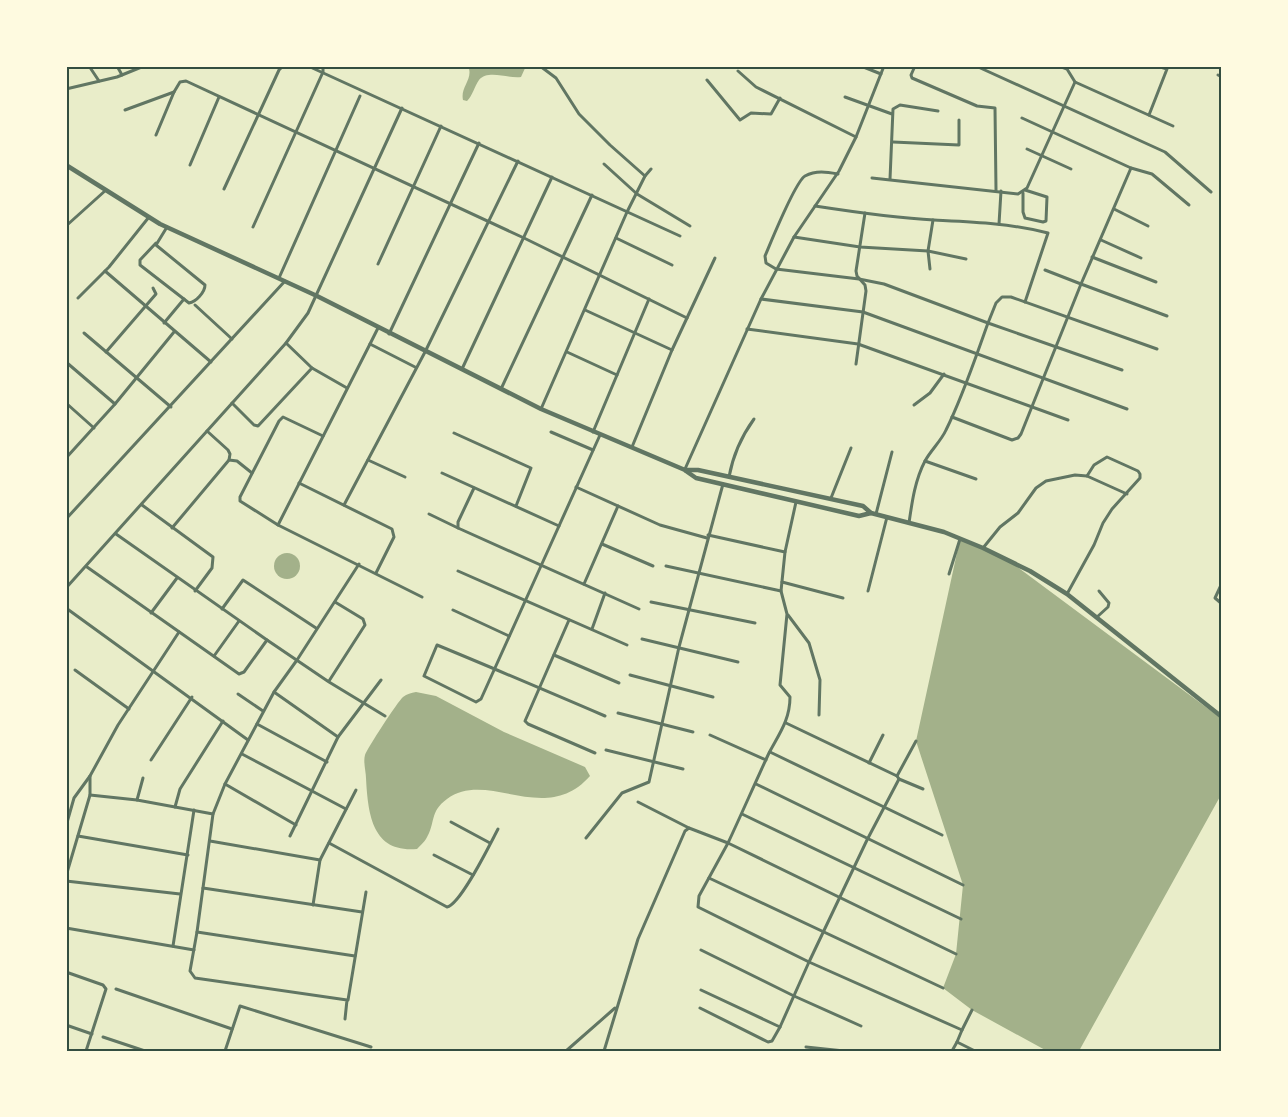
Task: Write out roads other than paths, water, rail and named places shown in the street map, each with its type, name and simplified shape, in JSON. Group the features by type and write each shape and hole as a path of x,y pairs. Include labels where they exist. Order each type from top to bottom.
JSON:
{"street":[{"path":"89,66 99,81"},
{"path":"117,66 122,75"},
{"path":"66,89 122,75 144,66"},
{"path":"224,189 279,70 283,66"},
{"path":"308,66 519,161 680,237"},
{"path":"253,227 298,132 323,72 322,66"},
{"path":"540,66 556,78 579,114 645,176"},
{"path":"861,66 881,74"},
{"path":"685,470 761,299 794,237 838,174 856,137 884,66"},
{"path":"915,66 912,78 977,106 995,108 996,190"},
{"path":"976,66 1166,152 1210,192"},
{"path":"1059,66 1067,69 1075,81 1173,126"},
{"path":"1149,115 1168,68 1157,66"},
{"path":"738,71 756,87 856,137"},
{"path":"707,80 740,120 751,113 771,114 780,98"},
{"path":"156,135 174,92 180,82 186,81 524,238 687,318"},
{"path":"872,178 1018,194 1024,191 1047,197 1046,221 1025,218 1024,191 1075,81"},
{"path":"125,110 174,92"},
{"path":"279,278 360,96"},
{"path":"845,96 892,114"},
{"path":"190,165 219,97"},
{"path":"890,180 893,109 900,105 938,111"},
{"path":"66,588 286,343 308,314 402,108"},
{"path":"1022,118 1131,168 1152,174 1189,205"},
{"path":"893,142 959,145 959,120"},
{"path":"378,264 441,126"},
{"path":"389,334 479,143"},
{"path":"1027,149 1071,169"},
{"path":"344,505 425,352 519,161"},
{"path":"604,164 637,194 690,226"},
{"path":"66,165 166,227 317,296 541,409 685,470 696,478 859,516 874,514 887,517 983,548 1030,571 1067,594 1222,717"},
{"path":"952,417 1012,440 1022,434 1055,346 1131,168"},
{"path":"541,409 627,212 645,176 651,169"},
{"path":"838,174 815,172 800,181 765,256 766,263 777,269 884,284 1122,370"},
{"path":"462,369 552,177"},
{"path":"66,226 106,190"},
{"path":"999,224 1001,191"},
{"path":"501,389 592,195"},
{"path":"815,206 933,220 999,224 1047,233 1025,302"},
{"path":"1114,209 1148,226"},
{"path":"856,364 865,285 856,272 865,213"},
{"path":"78,298 105,271 149,217"},
{"path":"930,269 928,251 933,220"},
{"path":"156,243 205,285 205,290 193,302 189,303 140,265 140,260 156,243 166,227"},
{"path":"794,237 860,247 928,251 966,259"},
{"path":"616,238 672,265"},
{"path":"1101,240 1141,258"},
{"path":"1092,257 1156,282"},
{"path":"632,447 672,350 715,258"},
{"path":"1045,270 1167,316"},
{"path":"105,271 211,362"},
{"path":"66,519 285,281"},
{"path":"106,352 156,294 153,288"},
{"path":"909,523 918,478 952,417 996,303 1002,297 1011,297 1157,349"},
{"path":"164,323 184,299"},
{"path":"593,432 649,299"},
{"path":"761,299 863,312 1127,409"},
{"path":"195,305 232,339"},
{"path":"585,310 672,350"},
{"path":"278,525 378,328"},
{"path":"747,329 858,344 1068,420"},
{"path":"66,458 115,404 174,332"},
{"path":"84,333 171,407"},
{"path":"286,343 312,368 347,388"},
{"path":"370,344 415,368"},
{"path":"566,352 617,375"},
{"path":"66,362 115,404"},
{"path":"232,403 254,425 258,426 312,368"},
{"path":"914,405 930,393 944,374"},
{"path":"66,403 93,428"},
{"path":"323,436 283,417 252,473 240,501 278,525 422,597"},
{"path":"729,477 739,444 754,419"},
{"path":"172,528 229,460 228,450 207,431"},
{"path":"551,432 593,450"},
{"path":"454,433 531,468 516,506"},
{"path":"600,435 576,487 495,669 481,699 476,702 424,676 437,645 495,669 539,687 605,716"},
{"path":"823,506 851,448"},
{"path":"874,514 891,452"},
{"path":"1067,594 1094,545 1103,523 1112,509 1140,478 1140,474 1109,457 1099,460 1087,476"},
{"path":"229,460 237,461 252,473"},
{"path":"368,460 405,477"},
{"path":"926,461 976,479"},
{"path":"685,470 698,470 828,497 863,506 874,514"},
{"path":"442,473 559,526"},
{"path":"983,548 1000,527 1018,513 1036,488 1046,481 1075,474 1087,476 1127,494"},
{"path":"299,483 392,529 394,537 376,573"},
{"path":"586,837 622,793 649,782 672,687 679,647 723,484"},
{"path":"576,487 660,525 785,552"},
{"path":"458,528 458,522 474,488"},
{"path":"797,501 785,552 781,591 787,614 780,685 790,697 790,708 786,723 766,760 728,843 699,896 698,907 809,962 962,1030"},
{"path":"142,504 213,556 212,568 195,591"},
{"path":"584,584 618,506"},
{"path":"429,514 639,609"},
{"path":"868,591 887,517"},
{"path":"116,534 329,682 385,716"},
{"path":"949,574 960,539"},
{"path":"602,544 653,566"},
{"path":"347,1000 195,978 190,971 213,814 225,784 274,692 359,564"},
{"path":"666,566 781,591"},
{"path":"87,567 239,674 244,672 267,640"},
{"path":"458,571 627,645"},
{"path":"152,613 177,578"},
{"path":"222,609 243,580 316,628"},
{"path":"782,582 843,598"},
{"path":"1222,583 1215,598 1222,604"},
{"path":"1096,617 1108,607 1109,603 1100,591"},
{"path":"592,629 605,593"},
{"path":"329,682 365,625 363,619 335,602"},
{"path":"651,602 755,623"},
{"path":"66,608 192,697 248,740"},
{"path":"453,610 509,636"},
{"path":"787,614 809,643 820,680 819,715"},
{"path":"569,620 524,719 525,723 595,753"},
{"path":"214,657 239,621"},
{"path":"66,826 74,798 179,632"},
{"path":"642,639 738,663"},
{"path":"554,655 619,683"},
{"path":"75,670 129,709"},
{"path":"630,675 713,697"},
{"path":"290,836 338,737 381,680"},
{"path":"274,692 338,737"},
{"path":"238,694 263,711"},
{"path":"151,760 192,697"},
{"path":"618,712 693,732"},
{"path":"175,807 180,789 223,721"},
{"path":"786,723 923,789"},
{"path":"257,724 327,762"},
{"path":"710,735 766,760"},
{"path":"869,763 882,735"},
{"path":"700,1008 768,1042 774,1039 916,741"},
{"path":"606,750 683,769"},
{"path":"770,752 942,835"},
{"path":"242,754 346,809"},
{"path":"66,876 90,795 90,776"},
{"path":"137,800 143,778"},
{"path":"225,784 296,825"},
{"path":"756,784 963,885"},
{"path":"313,905 320,860 356,790"},
{"path":"90,795 137,800 213,814"},
{"path":"638,802 689,828 728,843 956,954"},
{"path":"173,946 194,810"},
{"path":"742,814 961,919"},
{"path":"451,822 490,843"},
{"path":"604,1051 638,939 685,831 689,828"},
{"path":"329,843 447,907 454,904 473,875 498,829"},
{"path":"78,836 188,855"},
{"path":"210,841 320,860"},
{"path":"434,855 473,875"},
{"path":"709,878 943,988"},
{"path":"66,881 180,894"},
{"path":"203,888 362,912"},
{"path":"345,1019 366,892"},
{"path":"66,928 194,950"},
{"path":"197,932 355,956"},
{"path":"701,950 861,1026"},
{"path":"66,972 105,986 106,989 86,1051"},
{"path":"116,989 232,1029"},
{"path":"701,990 780,1027"},
{"path":"231,1051 225,1050 240,1006 371,1047"},
{"path":"566,1051 617,1007"},
{"path":"952,1051 972,1010"},
{"path":"66,1025 92,1034"},
{"path":"103,1037 145,1051"},
{"path":"957,1042 975,1051"},
{"path":"806,1047 844,1051"}]}
